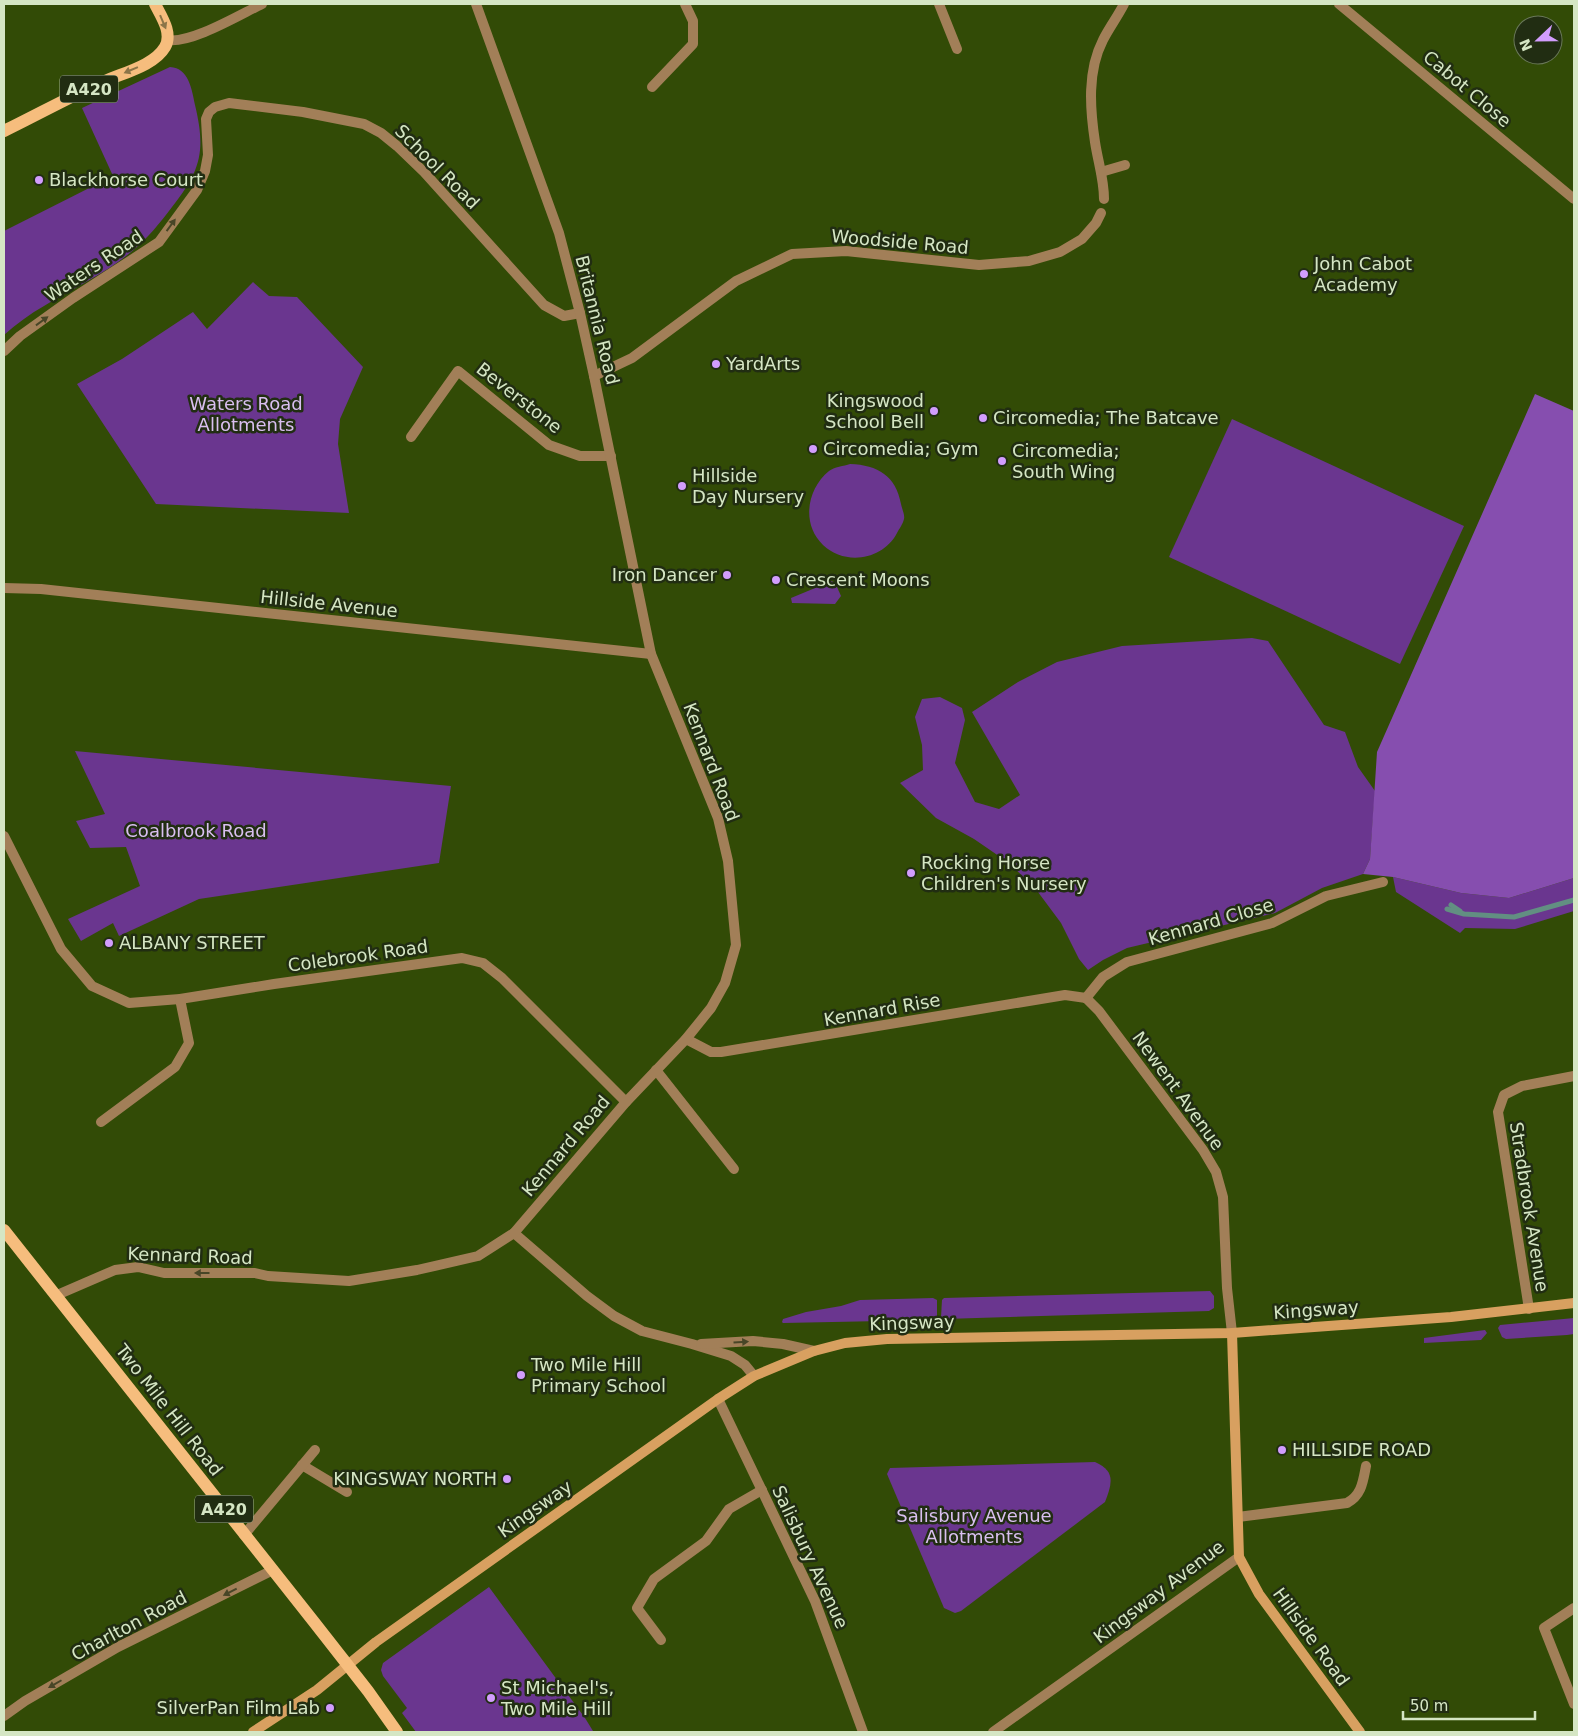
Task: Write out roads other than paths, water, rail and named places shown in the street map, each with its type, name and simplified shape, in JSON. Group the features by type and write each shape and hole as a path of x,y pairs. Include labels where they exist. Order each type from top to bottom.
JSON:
{"main road":[{"path":"155,4 168,32 168,40"},
{"name":"A420","path":"4,131 103,82 141,66 162,50 168,40"},
{"name":"Two Mile Hill Road","path":"4,1230 273,1570 397,1732"}],"street":[{"path":"168,40 195,36 262,4"},
{"name":"Britannia Road","path":"476,4 559,234 594,376 651,654"},
{"path":"652,86 693,44 693,21 685,4"},
{"path":"939,4 957,49"},
{"path":"1104,199 1104,184 1091,117 1092,86 1095,63 1102,41 1124,4"},
{"name":"Cabot Close","path":"1339,4 1574,199"},
{"name":"School Road","path":"209,112 215,107 230,103 241,104 303,112 364,124 381,133 424,172 544,305 564,316 580,313"},
{"name":"Waters Road","path":"4,351 20,336 73,298 159,242 197,190 205,172 208,155 206,119 209,112"},
{"path":"1101,172 1125,165"},
{"name":"Woodside Road","path":"594,376 632,358 736,281 792,254 846,250 979,265 1029,261 1060,252 1082,239 1096,224 1101,213"},
{"name":"Beverstone","path":"411,437 458,370 549,445 580,456 610,456"},
{"name":"Hillside Avenue","path":"4,588 40,590 651,654"},
{"name":"Kennard Road","path":"57,1296 115,1270 138,1267 164,1273 255,1273 268,1276 349,1281 417,1270 478,1256 514,1233 626,1102 686,1039 711,1008 725,983 736,945 728,861 718,818 651,654"},
{"name":"Colebrook Road","path":"4,837 61,949 92,986 129,1003 180,999 462,958 483,963 502,978 626,1102"},
{"name":"Kennard Close","path":"1086,998 1103,977 1127,962 1272,924 1326,896 1383,882"},
{"name":"Kennard Rise","path":"686,1039 711,1052 721,1052 1065,996 1086,998"},
{"name":"Newent Avenue","path":"1086,998 1098,1011 1203,1150 1216,1172 1223,1197 1227,1288 1232,1333"},
{"path":"101,1122 175,1067 188,1043 180,999"},
{"path":"656,1070 734,1169"},
{"name":"Stradbrook Avenue","path":"1529,1309 1498,1112 1504,1095 1522,1086 1574,1076"},
{"path":"514,1233 614,1316 642,1331 731,1356 745,1365 754,1376"},
{"name":"Kingsway","path":"253,1732 317,1690 376,1642 718,1399 754,1376 814,1352 845,1343 887,1339 1232,1333 1451,1317 1574,1303"},
{"name":"Kingsway Avenue","path":"993,1732 1239,1557 1232,1333"},
{"path":"692,1344 753,1341 783,1344 814,1352"},
{"name":"Salisbury Avenue","path":"718,1399 815,1601 863,1732"},
{"path":"244,1535 315,1450"},
{"path":"302,1465 347,1492"},
{"path":"1238,1517 1348,1503 1355,1499 1362,1486 1366,1466"},
{"path":"661,1640 637,1608 654,1579 706,1541 729,1510 762,1490"},
{"name":"Hillside Road","path":"1239,1557 1259,1594 1360,1732"},
{"name":"Charlton Road","path":"4,1716 25,1701 118,1647 273,1570"},
{"path":"1574,1608 1544,1628 1574,1704"}],"waterway":[{"path":"1447,909 1464,914 1514,917 1574,900"},
{"path":"1451,905 1460,911"}],"place":[{"name":"Blackhorse Court","path":"39,180"},
{"name":"John Cabot Academy","path":"1304,274"},
{"name":"YardArts","path":"716,364"},
{"name":"Kingswood School Bell","path":"934,411"},
{"name":"Circomedia; The Batcave","path":"983,418"},
{"name":"Circomedia; Gym","path":"813,449"},
{"name":"Circomedia; South Wing","path":"1002,461"},
{"name":"Hillside Day Nursery","path":"682,486"},
{"name":"Iron Dancer","path":"727,575"},
{"name":"Crescent Moons","path":"776,580"},
{"name":"Rocking Horse Children's Nursery","path":"911,873"},
{"name":"ALBANY STREET","path":"109,943"},
{"name":"Two Mile Hill Primary School","path":"521,1375"},
{"name":"HILLSIDE ROAD","path":"1282,1450"},
{"name":"KINGSWAY NORTH","path":"507,1479"},
{"name":"St Michael's, Two Mile Hill","path":"491,1698"},
{"name":"SilverPan Film Lab","path":"330,1708"}],"park label":[{"name":"Waters Road Allotments","path":"246,414"},
{"name":"Coalbrook Road","path":"196,831"},
{"name":"Salisbury Avenue Allotments","path":"974,1526"}]}
